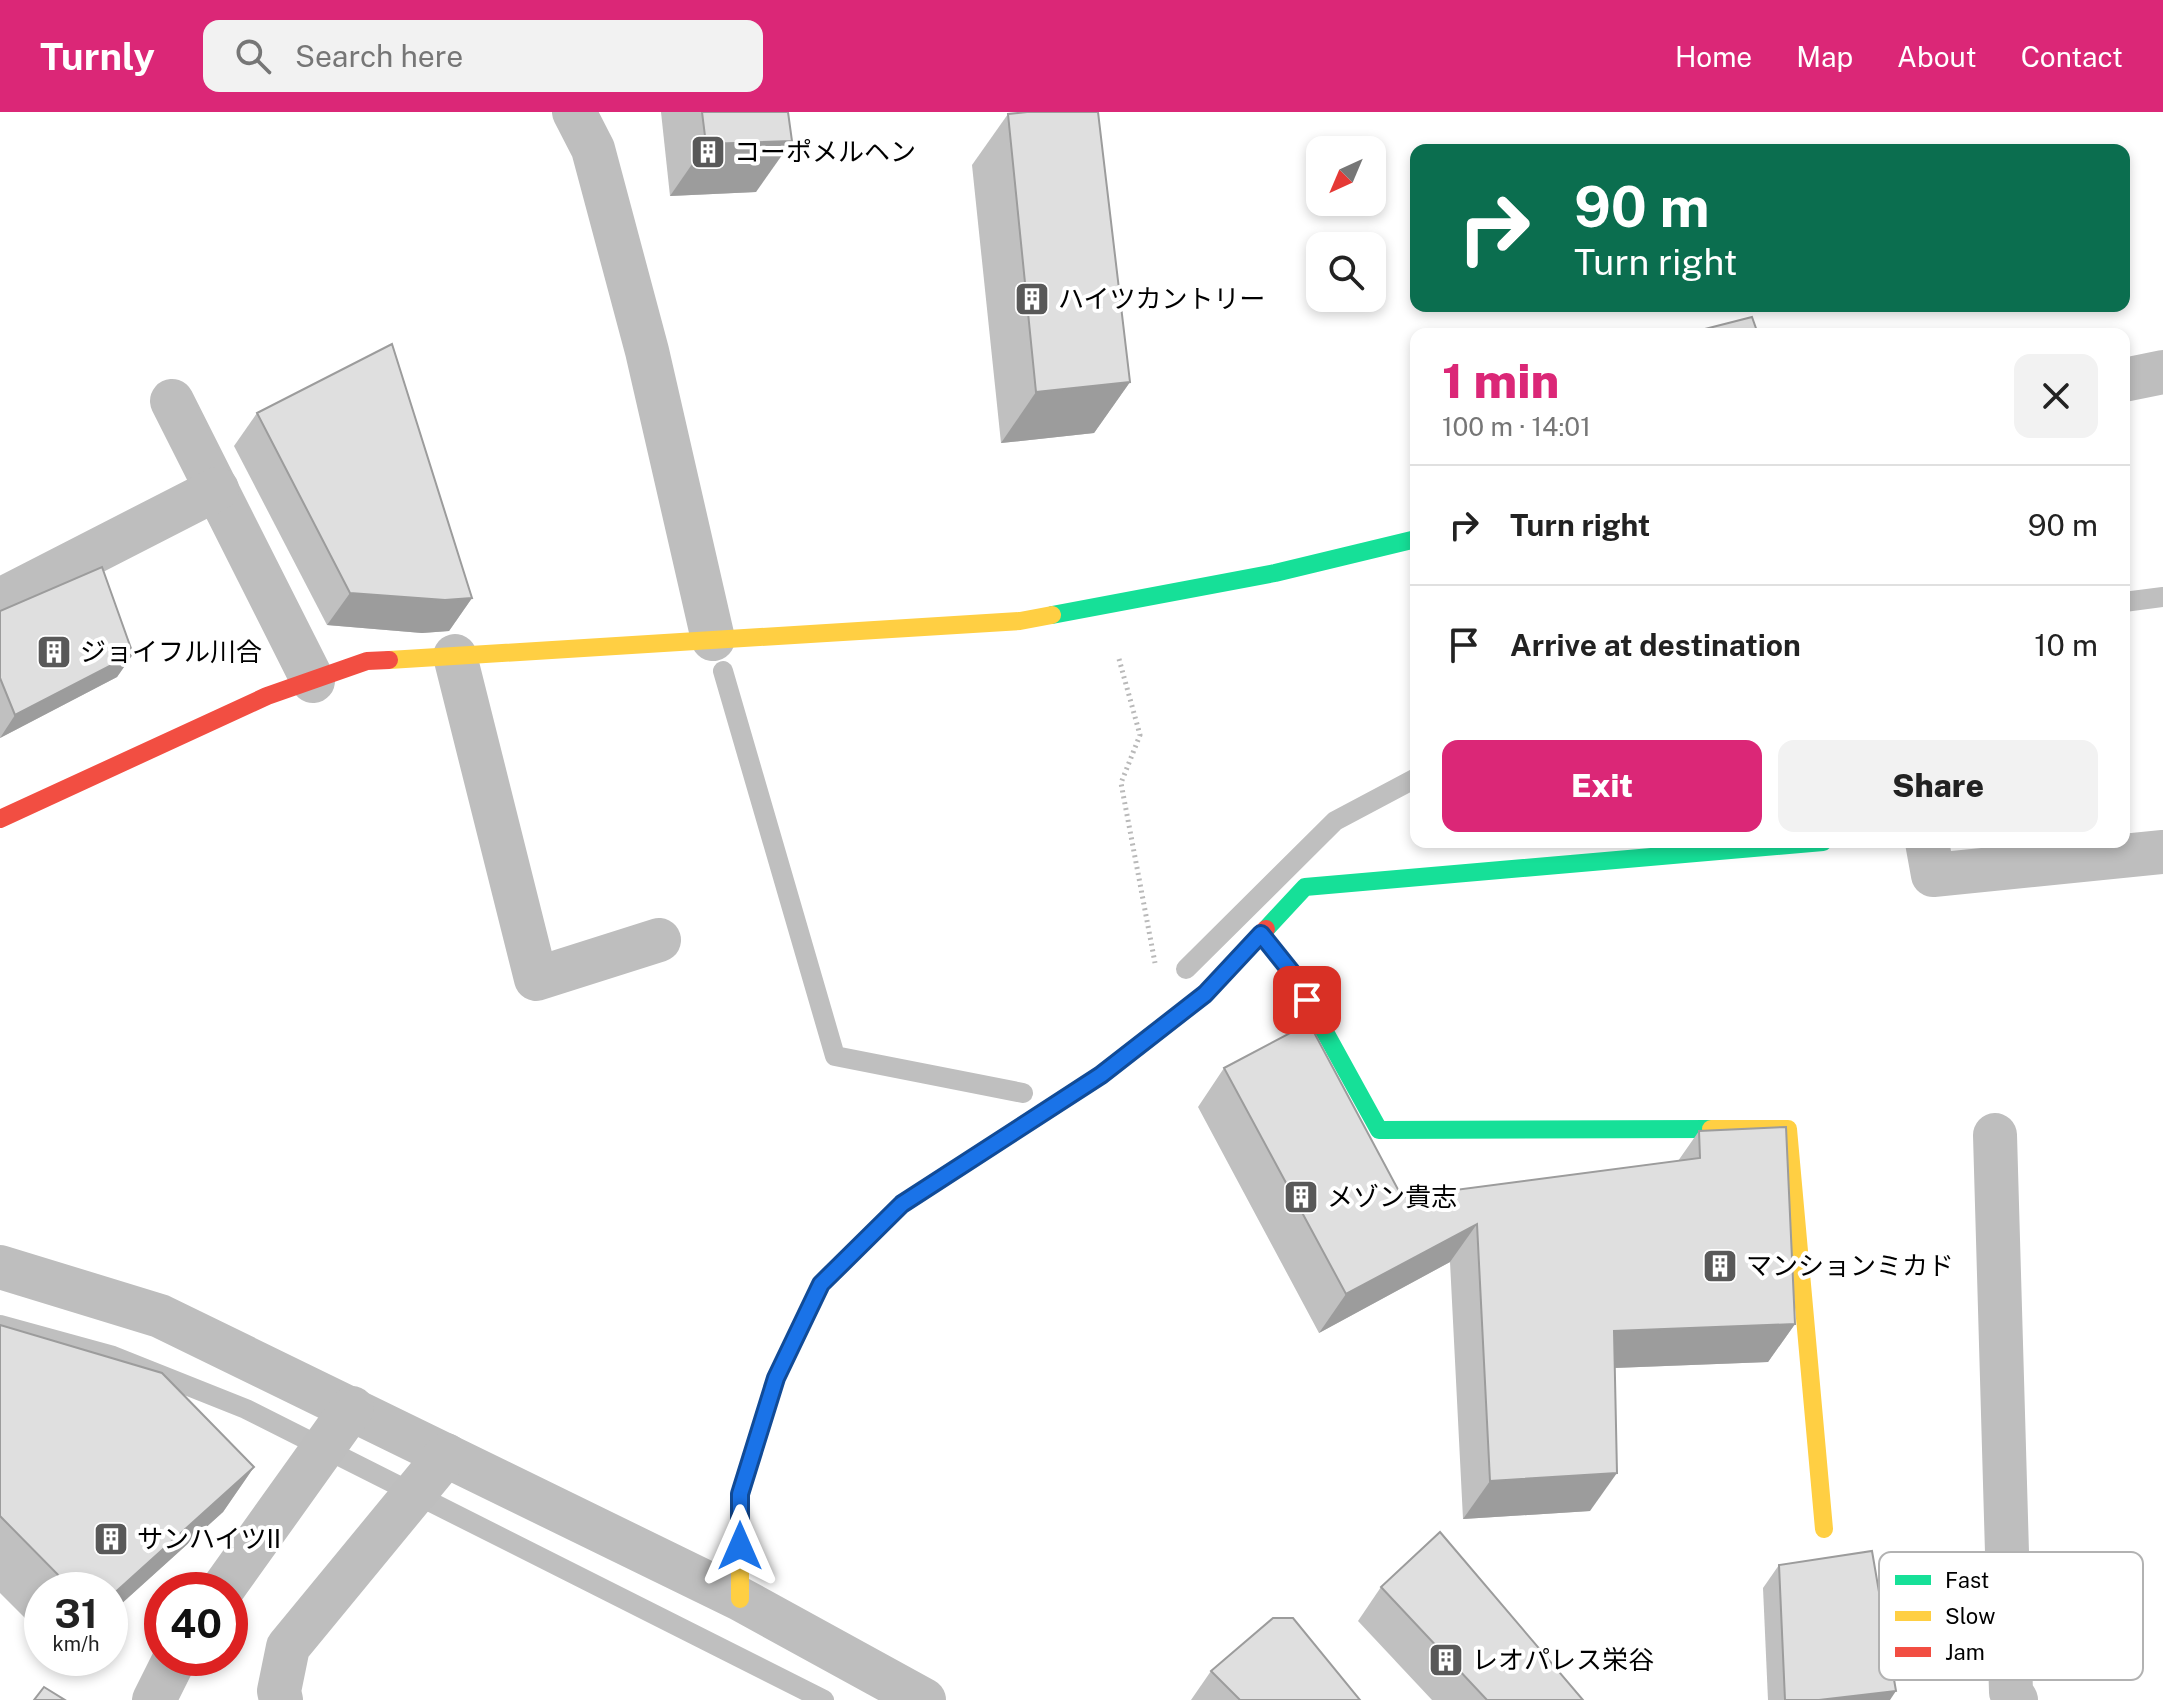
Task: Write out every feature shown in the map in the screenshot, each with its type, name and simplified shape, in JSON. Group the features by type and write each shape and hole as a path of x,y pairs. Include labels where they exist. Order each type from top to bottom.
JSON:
{"street":[{"path":"574,112 593,149 647,351 713,639"},
{"path":"2130,379 2163,372"},
{"path":"172,401 313,681"},
{"path":"12,594 217,489"},
{"path":"0,819 267,696 367,661 1020,621 1275,573 1410,540"},
{"path":"455,656 536,979 659,940"},
{"path":"740,1599 740,1494 776,1378 821,1284 902,1204 1101,1075 1205,994 1305,887 1754,848"},
{"path":"1928,848 1933,875 2163,852"},
{"path":"1261,934 1293,974 1379,1130 1788,1129 1824,1529"},
{"path":"1995,1135 2007,1552"},
{"path":"0,1267 160,1316 342,1422 435,1468 740,1599 924,1700"},
{"path":"235,1572 342,1422"},
{"path":"281,1700 279,1691 288,1647 435,1468"},
{"path":"154,1700 166,1676"},
{"path":"2011,1680 2011,1692 2016,1700"}],"path":[{"path":"1105,605 1140,735 1121,783 1167,1023"}],"building":[{"path":"702,112 788,112 792,141 706,144"},
{"path":"1098,112 1130,382 1036,392 1008,114"},
{"path":"1752,317 1756,328 1709,328"},
{"path":"392,344 472,598 445,600 350,593 257,413"},
{"name":"ジョイフル川合","path":"102,567 133,654 15,715 0,678 0,611"},
{"path":"1309,1023 1402,1197 1700,1158 1699,1131 1786,1127 1795,1324 1614,1331 1617,1473 1490,1481 1477,1224 1346,1294 1224,1068"},
{"path":"0,1325 162,1373 254,1467 128,1581 128,1572 55,1572 0,1516"},
{"path":"1440,1532 1583,1700 1487,1700 1381,1587"},
{"path":"1872,1551 1879,1592 1879,1680 1894,1680 1896,1691 1819,1700 1785,1700 1779,1565"},
{"path":"1273,1618 1293,1618 1360,1700 1240,1700 1211,1671"},
{"path":"44,1687 65,1700 34,1700"}],"waterway":[{"path":"2130,601 2163,597"},
{"path":"723,671 835,1056 1023,1093"},
{"path":"1186,969 1335,821 1410,781"},
{"path":"0,1325 113,1356 246,1409 824,1700"}],"traffic: fast":[{"path":"1052,615 1275,573 1410,540"},
{"path":"1266,929 1305,887 1754,848"},
{"path":"1261,934 1293,974 1379,1130 1711,1129"}],"traffic: slow":[{"path":"389,660 1020,621 1052,615"},
{"path":"740,1599 740,1494 776,1378 821,1284 902,1204 1060,1102"},
{"path":"1711,1129 1788,1129 1824,1529"}],"traffic: jam":[{"path":"0,819 267,696 367,661 389,660"},
{"path":"1060,1102 1101,1075 1205,994 1266,929"}],"place":[{"name":"コーポメルヘン","path":"708,152"},
{"name":"ハイツカントリー","path":"1032,299"},
{"name":"ジョイフル川合","path":"54,652"},
{"name":"メゾン貴志","path":"1301,1197"},
{"name":"マンションミカド","path":"1720,1266"},
{"name":"サンハイツII","path":"111,1539"},
{"name":"レオパレス栄谷","path":"1446,1660"}],"route":[{"path":"740,1546 740,1494 776,1378 821,1284 902,1204 1101,1075 1205,994 1261,934 1293,974 1307,1000"}]}
